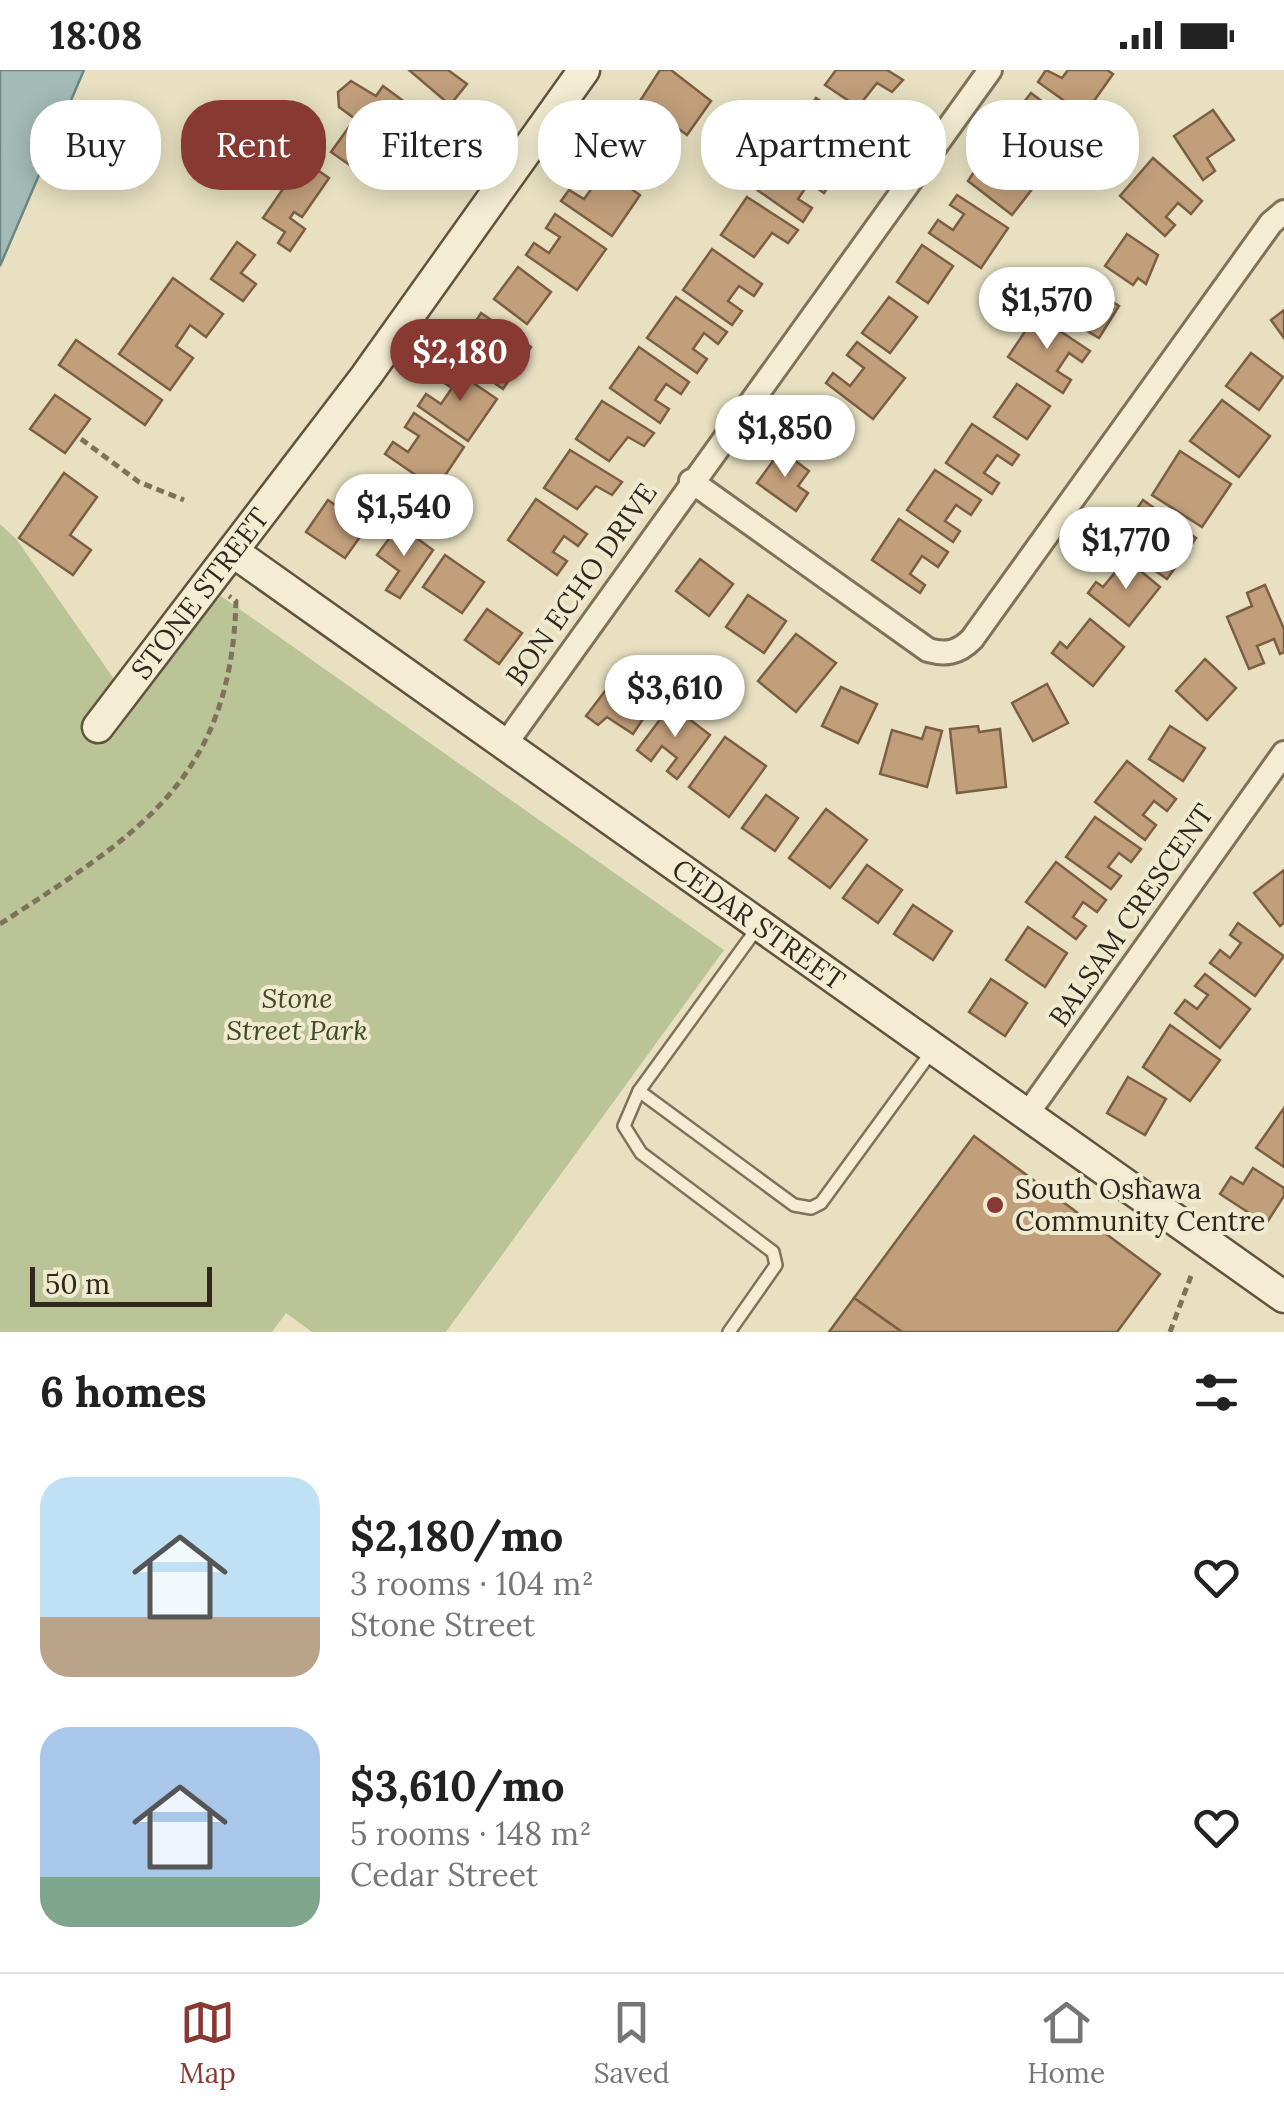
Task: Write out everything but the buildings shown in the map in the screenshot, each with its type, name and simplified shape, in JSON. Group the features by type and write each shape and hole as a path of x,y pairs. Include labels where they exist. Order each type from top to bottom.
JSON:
{"street":[{"name":"STONE STREET","path":"98,727 235,553 584,70"},
{"name":"BON ECHO DRIVE","path":"504,746 990,70"},
{"path":"691,481 928,650 949,654 958,650 972,639 1271,223 1284,212"},
{"name":"CEDAR STREET","path":"235,553 1284,1297"},
{"name":"BALSAM CRESCENT","path":"1028,1113 1284,753"}],"lane":[{"path":"729,1332 776,1265 773,1252 630,1140 624,1126 639,1091 758,927"},
{"path":"639,1091 794,1205 811,1208 821,1203 934,1048"}],"path":[{"path":"81,439 138,482 184,500"},
{"path":"0,924 120,846 178,786 216,712 234,648 236,601 211,583"},
{"path":"1170,1332 1191,1276"}],"green space":[{"name":"Stone Street Park","path":"0,524 17,540 130,702 112,738 188,633 221,596 724,950 446,1332 312,1332 286,1313 272,1332 0,1332"}],"water":[{"path":"0,70 84,70 71,100 30,100 33,190 0,266"}],"place":[{"name":"South Oshawa Community Centre","path":"995,1205"}]}
